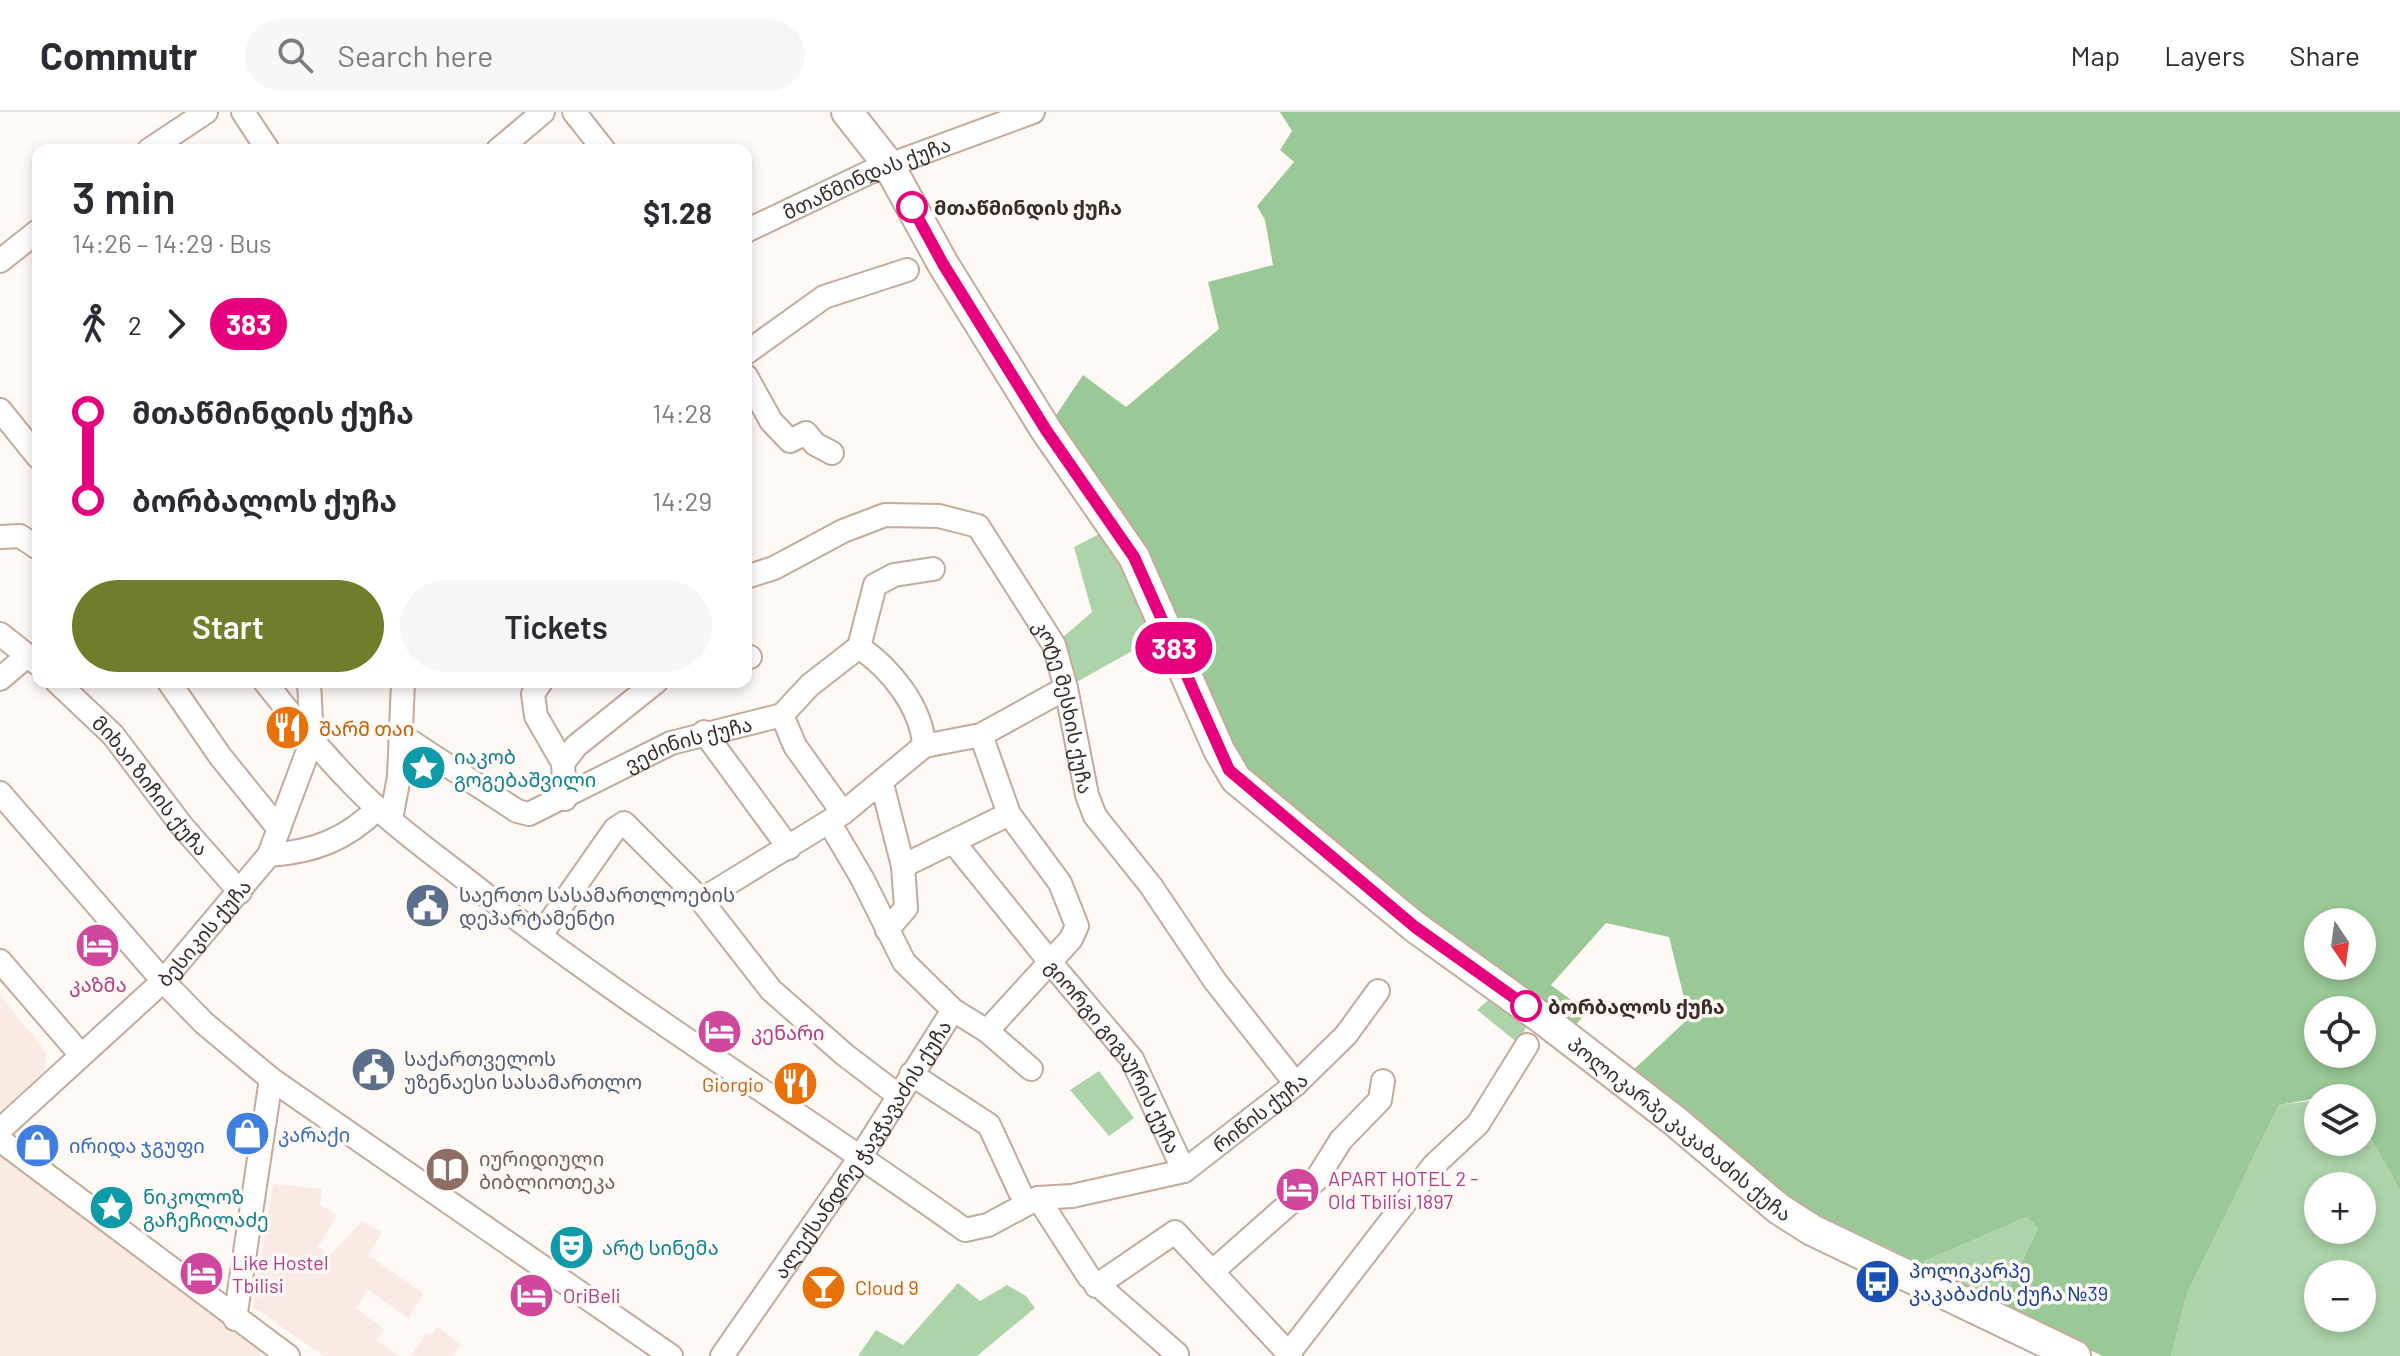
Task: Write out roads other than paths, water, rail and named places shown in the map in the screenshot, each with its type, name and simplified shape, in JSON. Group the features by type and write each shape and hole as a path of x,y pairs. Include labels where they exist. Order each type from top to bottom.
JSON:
{"street":[{"path":"158,144 206,112"},
{"path":"243,112 264,144"},
{"path":"505,144 543,112"},
{"path":"574,112 599,144"},
{"name":"პოლიკარპე კაკაბაძის ქუჩა","path":"847,112 888,164 943,264 1030,405 1134,557 1219,750 1236,779 1415,927 1625,1082 1779,1209 1812,1230 2075,1356"},
{"name":"მთაწმინდას ქუჩა","path":"752,228 888,164 1033,112"},
{"path":"0,261 32,236"},
{"path":"752,349 824,297 907,270"},
{"path":"752,387 771,421 790,441 806,433 815,444 832,453"},
{"path":"0,410 32,450"},
{"name":"კოტე მესხის ქუჩა","path":"752,575 774,568 843,531 885,515 939,516 974,523 1054,645 1066,688 1087,795 1095,816 1151,886 1215,981 1296,1084"},
{"path":"0,537 32,538"},
{"path":"933,569 894,575 875,585 859,647 810,685 782,715 795,746 836,818 904,962 953,1010"},
{"path":"0,634 32,660 0,679"},
{"path":"859,647 884,664 923,736"},
{"name":"მიხაი ზიჩის ქუჩა","path":"63,688 113,735 182,826 240,892"},
{"path":"173,688 220,756 279,829"},
{"path":"270,688 312,740 384,814 540,936 722,1067 861,1156"},
{"name":"ბესიკის ქუჩა","path":"0,1130 163,981 269,855 312,740 309,688"},
{"path":"269,855 307,852 339,839 384,814 399,777 403,688"},
{"path":"537,688 533,694 536,716 563,763 565,799"},
{"path":"563,763 576,746 648,688"},
{"path":"701,900 836,818 882,784 923,736 981,735 1066,688"},
{"name":"ვეძინის ქუჩა","path":"401,735 517,811 529,814 565,799 619,767 671,743 704,732 782,715"},
{"path":"704,732 789,848"},
{"name":"გიორგი გიგაურის ქუჩა","path":"981,735 1009,814 1060,883 1077,926 1071,939 1050,962 1132,1059 1184,1171"},
{"path":"882,784 903,866 906,908 887,930"},
{"path":"0,793 163,981 204,1023 271,1079 671,1356"},
{"path":"903,866 955,844 1009,814"},
{"path":"540,936 615,829 624,823 701,900 771,990 845,1055 899,1096"},
{"path":"955,844 1050,962 987,1031"},
{"path":"0,961 81,1055"},
{"name":"რიწის ქუჩა","path":"861,1156 965,1230 976,1230 1029,1195 1072,1196 1184,1171 1296,1084 1346,1035 1378,991"},
{"name":"ალექსანდრე ჭავჭავაძის ქუჩა","path":"722,1356 861,1156 953,1010 987,1031 1031,1069"},
{"path":"1096,1286 1175,1232 1290,1354 1434,1165 1478,1124 1527,1045"},
{"path":"911,1074 989,1125 1029,1195 1096,1286 1177,1354"},
{"path":"235,1319 271,1079"},
{"path":"1213,1271 1316,1180 1341,1140 1380,1100 1383,1081"},
{"path":"0,1140 279,1354"}],"place":[{"name":"მთაწმინდის ქუჩა","path":"912,207"},
{"name":"შარმ თაი","path":"288,728"},
{"name":"იაკობ გოგებაშვილი","path":"423,768"},
{"name":"საერთო სასამართლოების დეპარტამენტი","path":"428,905"},
{"name":"კაზმა","path":"98,945"},
{"name":"ბორბალოს ქუჩა","path":"1526,1006"},
{"name":"კენარი","path":"720,1032"},
{"name":"საქართველოს უზენაესი სასამართლო","path":"373,1070"},
{"name":"Giorgio","path":"795,1084"},
{"name":"კარაქი","path":"247,1134"},
{"name":"ირიდა ჯგუფი","path":"38,1145"},
{"name":"იურიდიული ბიბლიოთეკა","path":"448,1169"},
{"name":"APART HOTEL 2 - Old Tbilisi 1897","path":"1297,1189"},
{"name":"ნიკოლოზ გაჩეჩილაძე","path":"112,1208"},
{"name":"არტ სინემა","path":"571,1247"},
{"name":"Like Hostel Tbilisi","path":"201,1273"},
{"name":"პოლიკარპე კაკაბაძის ქუჩა №39","path":"1878,1282"},
{"name":"Cloud 9","path":"824,1287"},
{"name":"OriBeli","path":"532,1295"}]}
